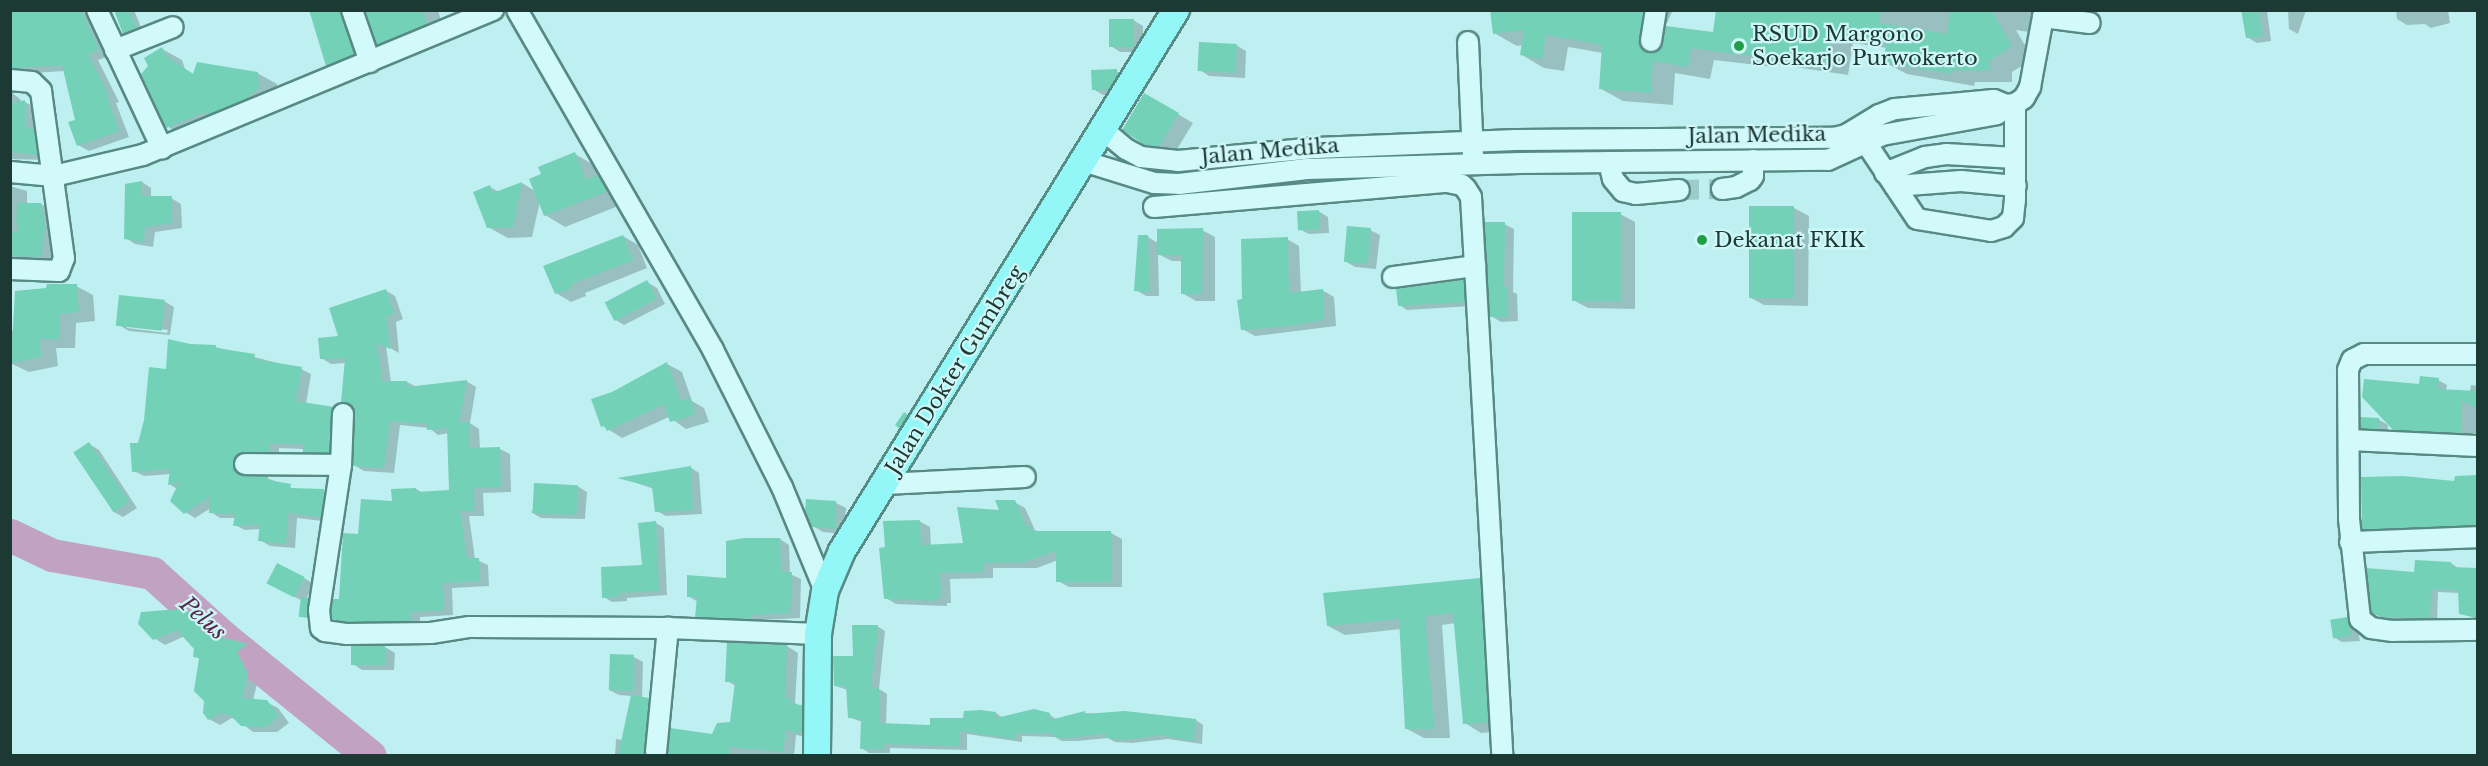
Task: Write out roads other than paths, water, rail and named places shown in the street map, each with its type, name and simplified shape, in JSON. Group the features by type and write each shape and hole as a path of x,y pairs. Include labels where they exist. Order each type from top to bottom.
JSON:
{"main road":[{"name":"Jalan Dokter Gumbreg","path":"817,756 818,634 825,591 842,552 1176,10"}],"street":[{"path":"97,10 162,148"},
{"path":"352,10 370,62"},
{"path":"10,172 54,176 104,166 162,148 493,10"},
{"path":"517,10 713,350 782,486 825,591"},
{"path":"1651,41 1656,10"},
{"path":"1861,137 1917,219 1992,231 2004,226 2013,218 2016,186 2011,105 2024,98 2030,87 2044,14 2090,23"},
{"path":"116,50 173,27"},
{"path":"1468,42 1473,164"},
{"path":"10,80 32,82 41,91 54,176 58,228 64,258 62,268 53,272 10,269"},
{"name":"Jalan Medika","path":"1102,129 1126,149 1141,157 1178,161 1316,148 1516,140 1822,139 1846,135 1861,137 1997,114 2011,105"},
{"name":"Jalan Medika","path":"1083,161 1154,183 1179,184 1307,169 1473,164 1828,160 1861,137"},
{"path":"1890,179 1924,157 2015,158"},
{"path":"1722,189 1736,187 1750,180 1753,176 1753,160"},
{"path":"1178,161 1179,184"},
{"path":"1609,162 1613,178 1623,191 1636,194 1679,190"},
{"path":"1890,179 1961,181 2016,186"},
{"path":"1154,207 1447,182 1466,189 1471,197 1502,756"},
{"path":"1393,276 1475,266"},
{"path":"2478,354 2383,352 2364,354 2352,360 2348,370 2350,542 2360,619 2371,628 2393,631 2478,630"},
{"path":"344,414 340,465 319,610 321,628 325,631 346,634 431,633 470,627 668,628 818,634"},
{"path":"2349,440 2478,446"},
{"path":"245,464 340,465"},
{"path":"885,484 1025,477"},
{"path":"2350,542 2478,537"},
{"path":"656,752 668,628"}],"waterway":[{"name":"Pelus","path":"10,535 52,555 152,573 223,637 370,756"}],"tunnel":[{"path":"1679,190 1722,189"}],"place":[{"name":"RSUD Margono Soekarjo Purwokerto","path":"1739,46"},
{"name":"Dekanat FKIK","path":"1702,240"}]}
